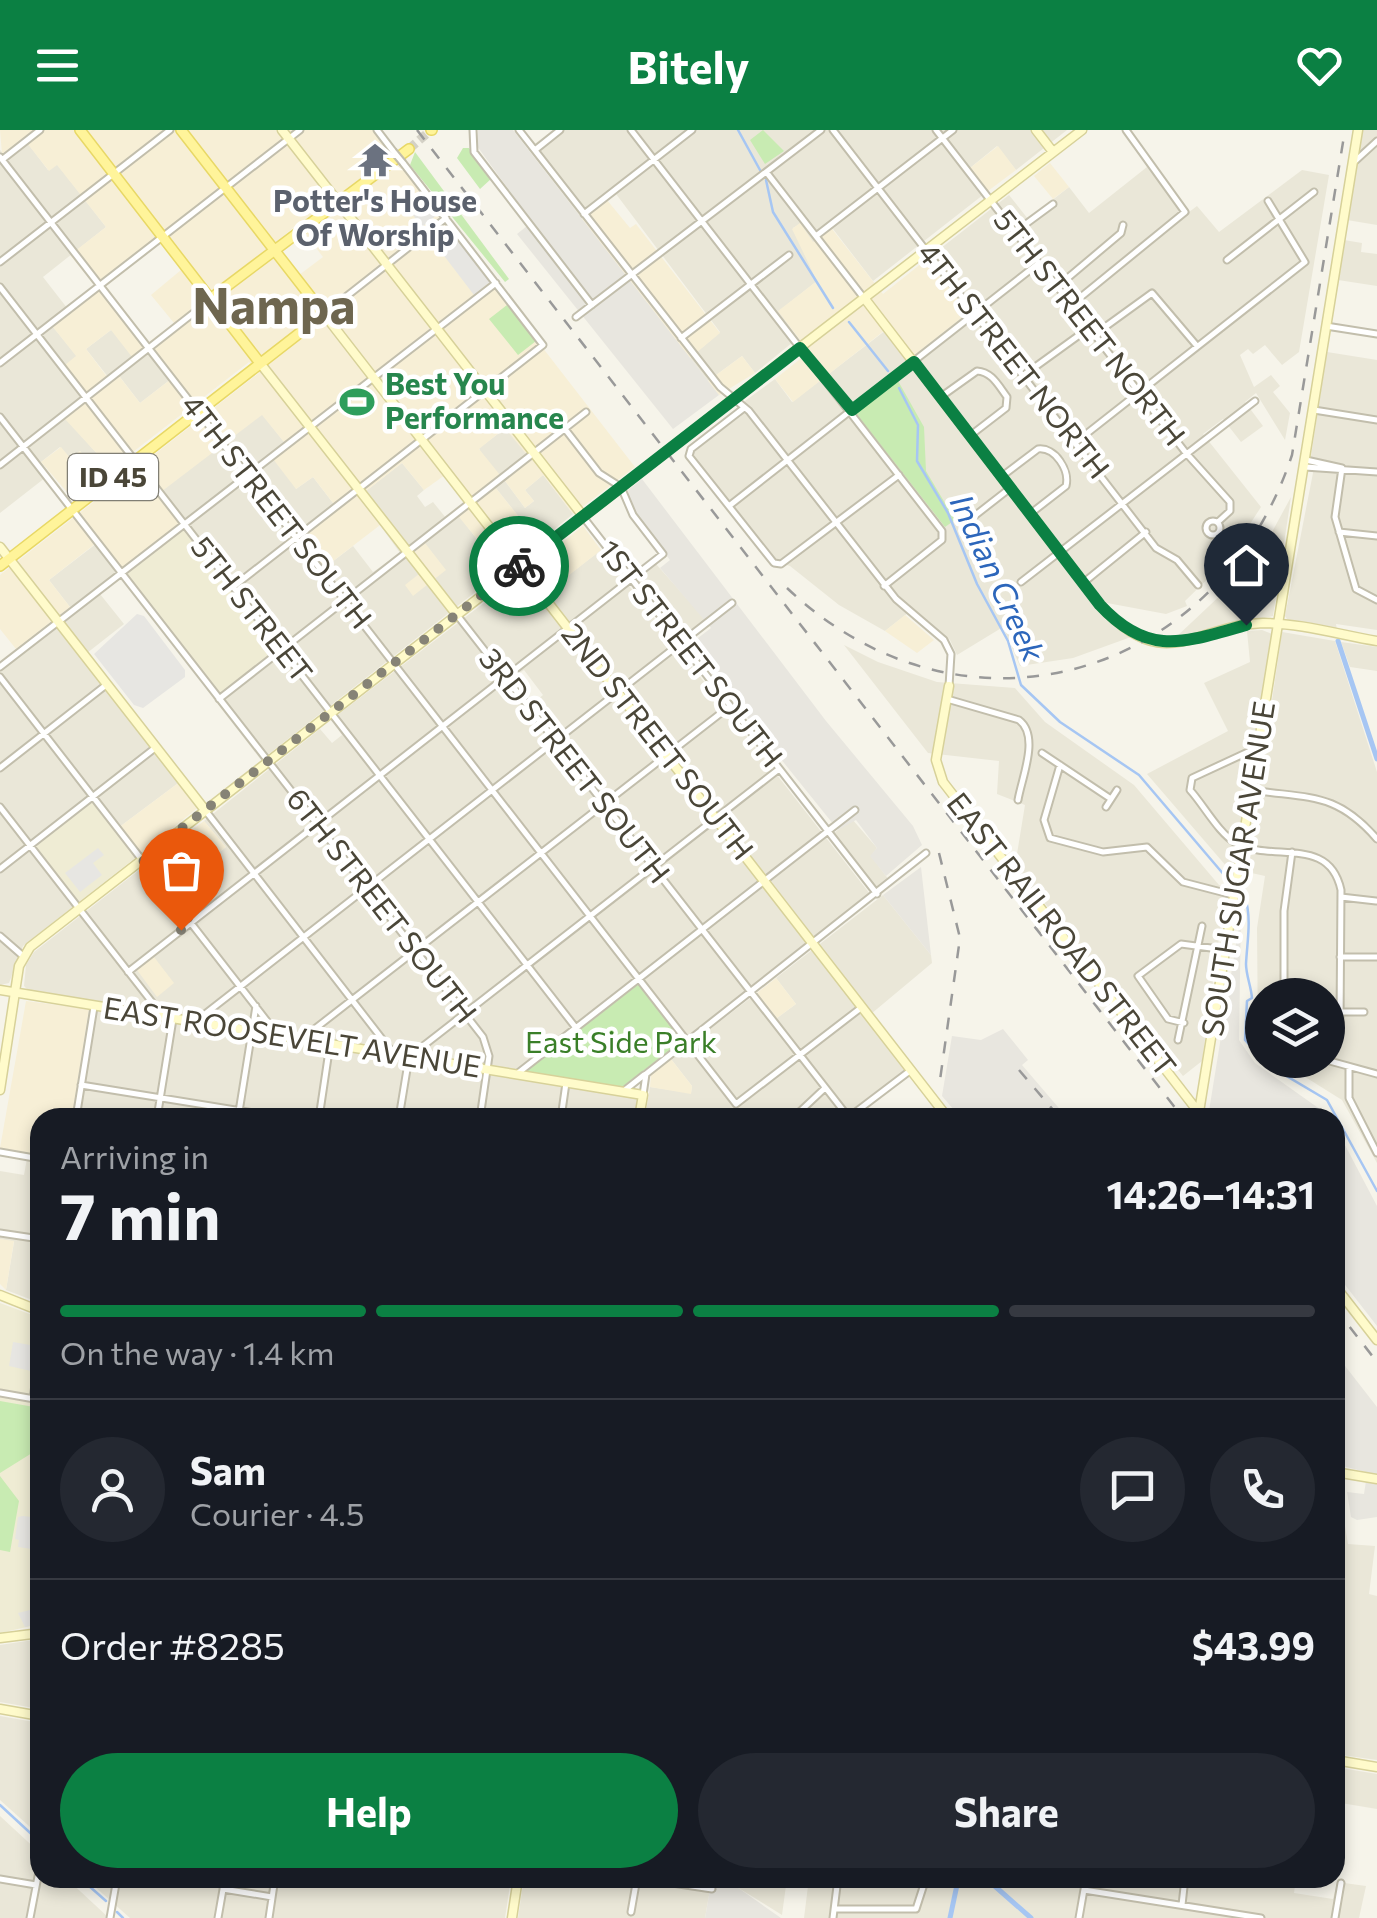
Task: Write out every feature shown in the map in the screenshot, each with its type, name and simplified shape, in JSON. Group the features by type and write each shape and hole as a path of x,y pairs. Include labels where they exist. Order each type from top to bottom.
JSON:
{"main road":[{"name":"3RD STREET SOUTH","path":"80,130 260,363"},
{"name":"2ND STREET SOUTH","path":"181,130 324,314"},
{"path":"210,299 408,149"},
{"path":"260,363 324,314"},
{"name":"ID 45","path":"4,562 260,363"}],"street":[{"path":"1,159 40,130"},
{"path":"0,262 170,130"},
{"name":"1ST STREET SOUTH","path":"282,130 877,894"},
{"path":"0,363 300,130"},
{"path":"233,587 543,345 378,130"},
{"path":"473,130 474,152 592,305"},
{"path":"519,130 720,386 744,408 787,460 884,586 944,640 951,654 949,686"},
{"path":"534,150 560,130"},
{"path":"631,130 852,410 943,536 884,586"},
{"path":"584,214 692,130"},
{"path":"576,317 821,130"},
{"name":"4TH STREET NORTH","path":"833,130 1160,553 1177,560 1198,585"},
{"name":"5TH STREET NORTH","path":"936,130 1186,453 1230,502 1230,511 1218,522"},
{"path":"816,236 953,130"},
{"path":"1036,130 1053,152"},
{"path":"0,1090 23,956 79,908 1082,130"},
{"path":"1072,305 1185,212 1126,130"},
{"name":"SOUTH SUGAR AVENUE","path":"1202,1108 1358,130"},
{"path":"1351,165 1377,141"},
{"name":"4TH STREET SOUTH","path":"1,159 736,1104"},
{"path":"767,173 1115,620 1141,636 1161,642 1194,642 1246,625 1278,624 1377,641"},
{"path":"1227,260 1314,192"},
{"path":"1076,442 1304,262 1268,202"},
{"path":"1015,232 1053,204"},
{"path":"324,314 446,218"},
{"path":"1058,287 1121,234 1123,226"},
{"path":"682,338 789,254"},
{"path":"728,506 1039,263"},
{"path":"0,667 496,283"},
{"name":"5TH STREET","path":"0,287 576,1028"},
{"path":"1024,375 1152,292 1197,346"},
{"path":"0,465 210,299"},
{"name":"2ND STREET SOUTH","path":"324,314 940,1108"},
{"path":"1326,326 1377,334"},
{"name":"3RD STREET SOUTH","path":"260,363 842,1108"},
{"path":"942,396 977,371 989,373 1000,387 1006,396 1006,408 971,435"},
{"path":"1021,582 1255,401"},
{"path":"744,408 688,452 774,563 781,564 899,475"},
{"path":"1314,410 1377,420"},
{"path":"219,698 586,412"},
{"name":"6TH STREET SOUTH","path":"0,417 464,1013 487,1044 488,1070"},
{"path":"128,972 663,554 633,516 621,487 599,473 564,429"},
{"path":"1002,477 1038,449 1054,455 1067,475 1066,486 1030,514"},
{"path":"1306,464 1336,472 1342,468 1377,472"},
{"path":"1342,468 1335,518 1356,589 1377,600"},
{"path":"968,521 1010,488"},
{"path":"1084,582 1146,532"},
{"path":"1339,532 1377,536"},
{"path":"0,547 4,562 57,622 395,1055"},
{"path":"193,1022 732,603"},
{"path":"0,677 279,1036"},
{"path":"0,768 106,685"},
{"name":"EAST RAILROAD STREET","path":"949,686 936,760 943,782 1196,1108"},
{"path":"947,698 1019,720 1027,726 1030,740 1018,800"},
{"path":"301,1040 730,706"},
{"path":"0,869 155,748"},
{"path":"1258,752 1250,751 1189,783 1236,843 1326,862 1337,876 1341,897 1339,978"},
{"path":"1042,754 1112,798"},
{"path":"1060,765 1044,820 1047,834 1058,842 1104,852 1146,846 1182,882 1236,896"},
{"path":"401,1108 409,1057 779,769"},
{"path":"1106,807 1118,790"},
{"path":"1252,790 1338,804 1352,812 1377,840"},
{"path":"0,807 168,1018 158,1108"},
{"path":"516,1074 855,810"},
{"path":"1284,978 1284,911 1292,852"},
{"path":"623,1092 926,853"},
{"path":"1341,897 1376,901"},
{"path":"1178,1040 1195,944 1202,926"},
{"path":"0,936 23,956"},
{"path":"1184,1023 1168,1019 1138,976 1180,944 1226,950"},
{"path":"1339,958 1377,957"},
{"name":"EAST ROOSEVELT AVENUE","path":"0,990 643,1095"},
{"path":"78,1108 94,1006"},
{"path":"239,1108 256,1006"},
{"path":"735,1108 862,1007"},
{"path":"1345,1012 1364,1012"},
{"path":"320,1108 330,1044"},
{"path":"1345,1065 1377,1074"},
{"path":"1350,1067 1349,1098 1377,1154"},
{"path":"482,1108 488,1070"},
{"path":"860,1108 911,1070"},
{"path":"641,1108 646,1074"},
{"path":"562,1108 566,1082"},
{"path":"82,1084 210,1108"},
{"path":"804,1108 825,1088"},
{"path":"1370,1140 1377,1136"},
{"path":"0,1152 30,1157"},
{"path":"0,1233 30,1238"},
{"path":"0,1295 30,1307"},
{"path":"1345,1299 1377,1340"},
{"path":"0,1393 30,1398"},
{"path":"1345,1474 1377,1479"},
{"path":"0,1638 30,1634"},
{"path":"0,1709 30,1714"},
{"path":"1345,1762 1377,1767"},
{"path":"0,1879 30,1883"},
{"path":"30,1918 35,1888"},
{"path":"110,1918 115,1888"},
{"path":"218,1918 223,1888"},
{"path":"241,1888 272,1897"},
{"path":"269,1918 273,1888"},
{"path":"512,1918 517,1888"},
{"path":"631,1912 636,1888"},
{"path":"700,1888 712,1890"},
{"path":"834,1918 837,1888"},
{"path":"835,1909 916,1910 923,1888"},
{"path":"1182,1906 1185,1888"},
{"path":"1335,1918 1340,1888"},
{"path":"1079,1918 1084,1890 1228,1916 1260,1918"}],"shaded area":[{"path":"0,130 374,130 635,467 573,514 543,475 525,490 534,501 525,508 505,481 531,460 505,428 479,449 500,475 491,482 539,542 492,579 474,552 482,545 459,517 469,508 445,475 424,490 402,463 366,491 388,519 324,568 302,538 335,512 333,503 313,477 296,489 273,459 288,447 262,415 157,495 183,529 126,573 100,540 49,580 70,607 16,649 0,629 0,575 259,373 249,362 111,469 65,419 91,398 65,365 76,356 53,327 99,291 70,255 106,227 57,165 49,171 23,138 2,154","holes":["298,224 323,257 299,275 283,254 272,256 266,250","161,243 181,270 151,295 174,323 149,342 106,286","111,330 132,357 150,343 175,376 140,403 119,376 111,382 86,349"]},
{"path":"478,130 513,130 719,395 673,429 517,234 532,222 477,146"},
{"path":"553,130 1067,130 1016,170 997,146 970,168 988,191 873,281 833,229 813,243 800,224 793,228 817,281 779,311 798,338 755,373 742,356 708,381 690,358 720,332 616,194 582,219 528,149"},
{"path":"1363,130 1377,130 1377,225 1347,220"},
{"path":"23,137 48,170 57,164 106,227 43,277 71,313 53,327 77,356 66,365 91,399 66,419 111,469 101,477 80,451 70,458 60,447 41,462 50,474 0,513 0,150 3,153"},
{"path":"998,146 1016,170 988,191 970,168"},
{"path":"1050,163 1069,187 1053,199 1034,176"},
{"path":"1147,167 1185,215 1197,206 1219,232 1302,170 1329,175 1299,352 1282,365 1265,345 1253,354 1248,349 1240,355 1254,387 1271,375 1280,386 1273,392 1290,413 1285,440 1256,393 1245,402 1263,426 1241,442 1223,419 1203,434 1261,507 1226,561 1185,601 1187,606 1166,614 1107,603 1098,610 1131,637 1073,658 1020,666 1003,627 957,655 950,640 913,609 885,631 839,605 790,566 774,561 690,453 741,416 745,401 775,379 792,402 890,327 969,313 927,259 1009,195 1028,219 1069,187 1089,213"},
{"path":"420,191 438,214 422,227 404,203"},
{"path":"607,200 630,228 636,224 720,333 690,358 582,219"},
{"path":"800,223 813,242 832,229 883,294 927,259 969,312 913,356 889,327 793,402 775,379 809,352 778,311 817,281 792,229"},
{"path":"448,227 490,282 474,295 432,240"},
{"path":"1344,240 1362,243 1361,252 1377,254 1377,286 1338,280"},
{"path":"111,330 149,343 175,376 140,403 120,377 112,382 86,349"},
{"path":"1327,352 1377,360 1377,630 1336,624 1337,630 1289,622 1285,616 1313,473 1311,456"},
{"path":"742,356 755,373 719,395 708,381"},
{"path":"262,414 288,447 296,489 313,477 333,503 335,512 324,568 353,546 373,572 400,553 380,525 387,518 366,491 402,463 424,490 417,496 425,507 433,502 446,518 466,503 470,508 460,517 482,546 474,553 492,579 261,760 213,698 276,649 156,495"},
{"path":"506,428 532,460 505,481 525,508 534,501 525,490 543,475 573,514 539,542 491,482 479,448"},
{"path":"61,447 70,458 80,451 101,477 73,499 41,462"},
{"path":"642,479 826,721 913,826 922,845 886,876 870,856 877,848 856,820 838,830 689,645 711,628 660,568 670,560 630,507 628,490"},
{"path":"1291,497 1273,616 1174,639 1243,574 1266,543"},
{"path":"583,526 601,550 549,591 531,567"},
{"path":"183,529 277,650 220,693 126,573"},
{"path":"101,540 126,573 100,594 124,624 87,653 185,778 114,831 92,803 36,847 79,902 23,946 9,983 0,985 0,661 70,607 49,580"},
{"path":"425,543 446,570 413,596 405,585 424,570 412,553"},
{"path":"601,550 870,894 682,1041 638,985 525,1071 29,991 24,986 26,965 34,952 152,860 174,888 226,847 204,821 320,729 332,743 342,735 331,720 531,567 549,590","holes":["524,670 543,695 532,704 512,678"]},
{"path":"656,564 705,619 682,637 638,580"},
{"path":"137,614 144,616 185,670 185,677 143,708 134,705 94,654"},
{"path":"905,615 934,640 917,653 885,631"},
{"path":"1247,631 1272,634 1233,874 1147,774 1228,731 1204,683 1250,662"},
{"path":"1282,632 1335,641 1377,772 1377,1163 1342,1100 1307,1078 1345,1078 1345,978 1257,978 1257,928 1265,876 1247,872"},
{"path":"1341,642 1377,647 1377,671 1350,667"},
{"path":"844,645 878,662 937,682 1015,688 1045,722 1134,785 1219,885 1226,887 1202,1061 1183,1076 1015,866 1025,805 997,794 999,761 928,753"},
{"path":"185,778 205,802 135,858 114,831"},
{"path":"92,802 135,858 79,902 35,846"},
{"path":"852,819 877,848 871,856 889,880 877,888 834,833"},
{"path":"204,821 226,847 174,888 152,860"},
{"path":"98,848 104,855 93,863 102,875 80,892 65,873"},
{"path":"921,867 931,955 883,895"},
{"path":"883,895 931,955 932,963 865,1019 910,1076 867,1108 647,1108 650,1087 691,1093 692,1086 671,1059 757,993 777,1018 796,1004 776,978"},
{"path":"1241,913 1239,1040 1245,1049 1245,1078 1276,1078 1318,1108 1209,1108"},
{"path":"154,957 174,983 157,997 137,970"},
{"path":"776,978 796,1004 777,1018 757,993"},
{"path":"26,1001 89,1009 73,1108 30,1108 30,1153 0,1148"},
{"path":"89,1009 638,1098 636,1108 74,1108"},
{"path":"1003,1029 1028,1060 1022,1065 1059,1108 952,1108 942,1096 952,1036 981,1040"},
{"path":"671,1059 692,1086 691,1094 650,1087 651,1075"},
{"path":"1345,1145 1377,1206 1377,1326 1345,1285"},
{"path":"30,1153 30,1299 6,1290 14,1242 0,1239 0,1171 24,1175"},
{"path":"0,1239 14,1241 6,1290 0,1284"},
{"path":"0,1303 30,1314 30,1626 0,1633"},
{"path":"13,1342 30,1345 30,1371 9,1366"},
{"path":"1345,1366 1377,1407 1377,1475 1345,1467"},
{"path":"1366,1481 1377,1482 1377,1517 1357,1520 1351,1517 1347,1492 1364,1494"},
{"path":"18,1517 30,1517 30,1549 18,1547"},
{"path":"1345,1526 1348,1544 1375,1546 1369,1594 1377,1596 1377,1760 1345,1755"},
{"path":"30,1610 30,1626 25,1627 18,1613"},
{"path":"30,1640 30,1707 0,1702 0,1645"},
{"path":"0,1716 30,1721 30,1827 0,1800"},
{"path":"1345,1769 1377,1774 1377,1809 1345,1804"},
{"path":"0,1816 30,1844 30,1888 77,1888 109,1918 0,1918"},
{"path":"1345,1883 1366,1886 1359,1918 804,1918 808,1888 1295,1888 1294,1893 1333,1899 1336,1888 1345,1888"},
{"path":"96,1888 510,1888 505,1918 130,1918"},
{"path":"522,1888 710,1888 705,1918 518,1918"},
{"path":"710,1888 738,1888 781,1918 705,1918"},
{"path":"738,1888 786,1888 782,1915"}],"green space":[{"path":"763,130 784,151 765,164 750,140"},
{"path":"463,148 469,148 491,179 480,189 457,158"},
{"path":"415,152 509,279 505,282 410,165"},
{"path":"507,305 536,341 518,355 489,319"},
{"path":"897,379 924,427 926,471 955,520 945,527 855,412"},
{"name":"East Side Park","path":"639,984 682,1041 622,1087 525,1071"},
{"path":"0,1401 30,1406 30,1454 0,1473"},
{"path":"0,1476 19,1501 10,1552 0,1550"}],"waterway":[{"name":"Indian Creek","path":"738,130 760,170"},
{"name":"Indian Creek","path":"766,180 773,212 833,308"},
{"name":"Indian Creek","path":"849,322 888,371"},
{"name":"Indian Creek","path":"899,388 918,425 917,461 948,513 977,584 1008,641 1021,685 1060,722 1139,775 1231,883"},
{"path":"1338,641 1377,759"},
{"name":"Indian Creek","path":"1245,897 1249,922 1246,968 1252,998 1247,1001 1245,1040 1268,1065 1327,1100 1331,1108"},
{"name":"Indian Creek","path":"1345,1133 1377,1191"},
{"path":"0,1805 30,1833"},
{"path":"91,1888 106,1901"},
{"path":"950,1918 956,1888"},
{"path":"997,1888 1031,1918"},
{"path":"117,1912 123,1918"}],"tunnel":[{"path":"409,149 431,130"}],"railway":[{"path":"417,130 1175,1108"},
{"path":"787,588 856,639 929,669 1004,678 1077,668 1146,640 1206,594 1256,532 1292,455 1345,130"},
{"path":"939,853 960,938 940,1080"},
{"path":"1019,1070 1051,1108"},
{"path":"1345,1321 1377,1362"}],"way so far":[{"path":"181,930 191,922 142,859 519,566"}],"place":[{"name":"Potter's House Of Worship","path":"375,160"},
{"name":"Best You Performance","path":"357,402"}],"district":[{"name":"Nampa","path":"274,306"}],"route":[{"path":"519,566 800,348 852,410 914,362 1100,605 1122,626 1152,640 1177,643 1194,642 1246,625"}]}
